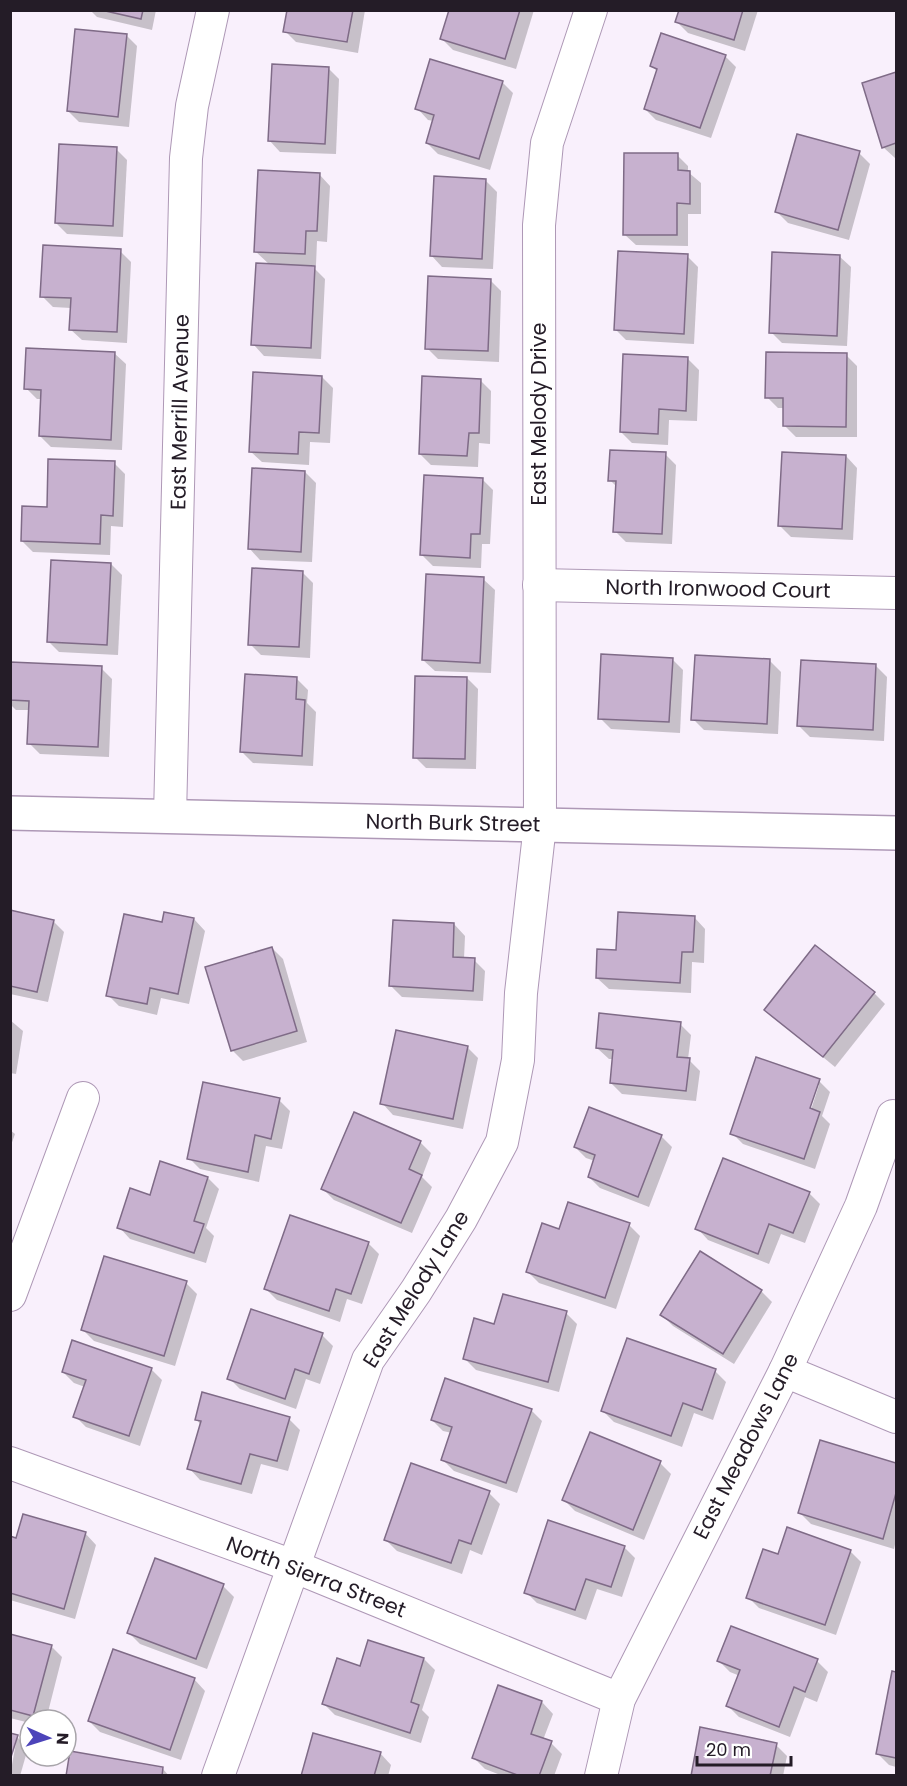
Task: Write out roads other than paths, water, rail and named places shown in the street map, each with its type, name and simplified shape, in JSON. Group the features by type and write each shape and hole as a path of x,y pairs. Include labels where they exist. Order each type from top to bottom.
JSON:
{"street":[{"name":"East Merrill Avenue","path":"170,816 186,158 193,96 213,10"},
{"name":"East Melody Drive","path":"540,825 539,225 547,143 591,10"},
{"name":"North Ironwood Court","path":"539,585 897,593"},
{"name":"North Burk Street","path":"10,813 897,833"},
{"name":"East Melody Lane","path":"218,1776 368,1360 450,1237 502,1142 518,1060 521,993 540,825"},
{"path":"10,1295 83,1098"},
{"name":"East Meadows Lane","path":"601,1776 618,1700 785,1371 861,1206 893,1116"},
{"path":"785,1371 897,1417"},
{"name":"North Sierra Street","path":"10,1463 293,1566 618,1700"}]}
